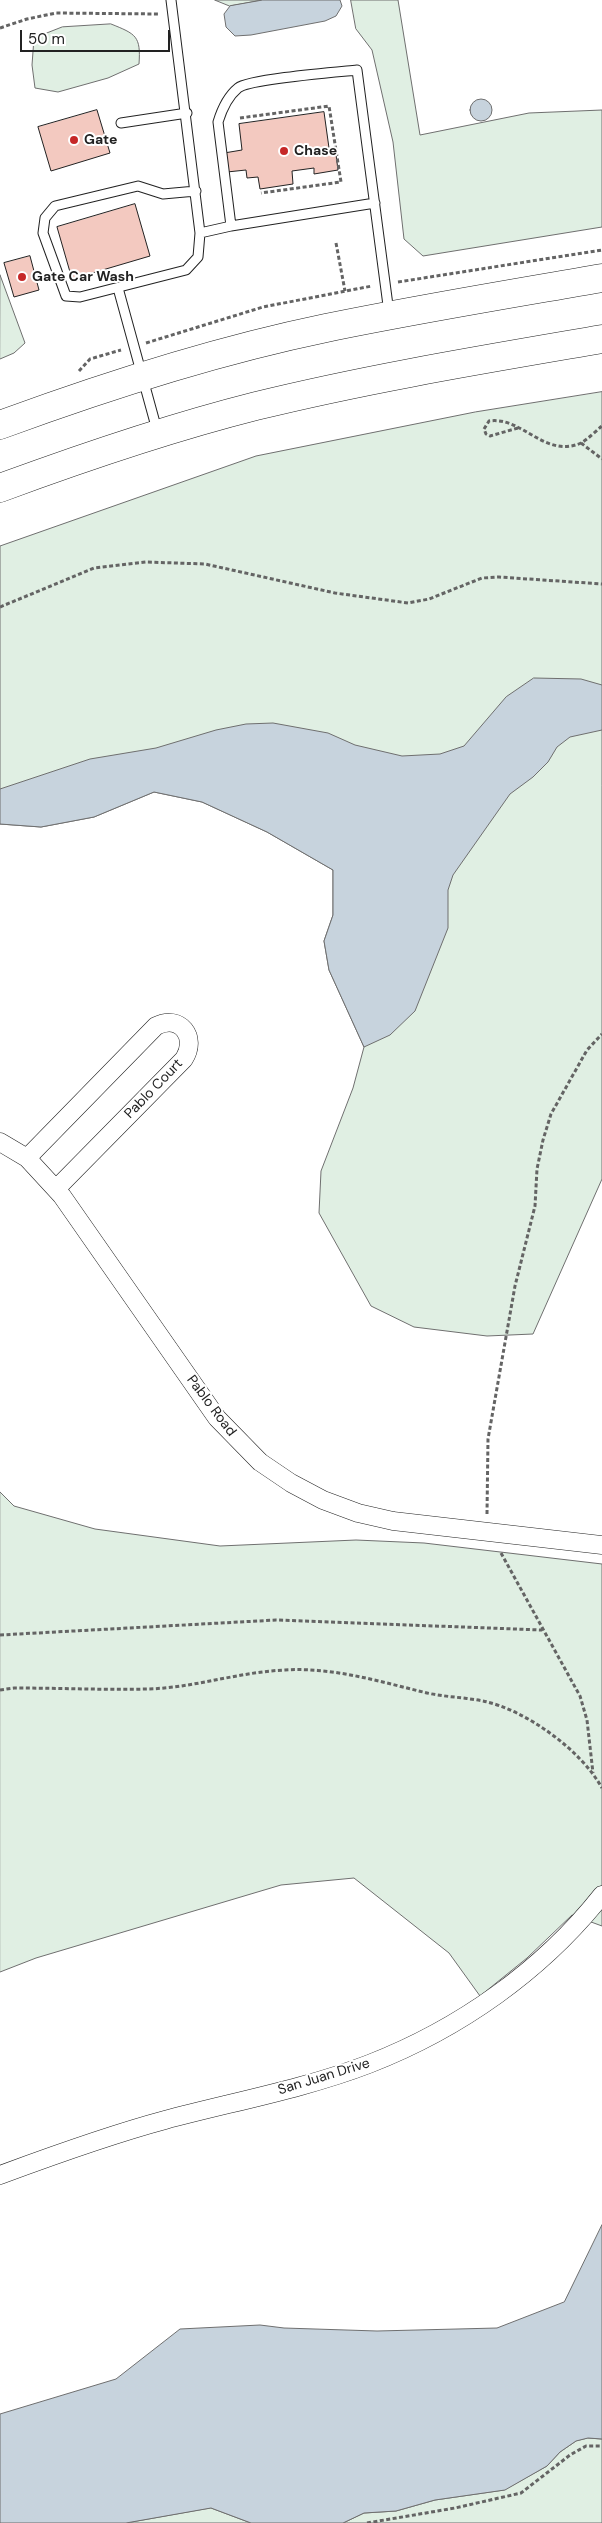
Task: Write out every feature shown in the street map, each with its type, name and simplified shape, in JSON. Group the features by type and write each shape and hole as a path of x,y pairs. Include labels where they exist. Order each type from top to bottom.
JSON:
{"main road":[{"path":"0,425 84,394 143,378 199,359 325,328 602,278"},
{"path":"0,488 158,434 257,406 408,373 602,339"}],"street":[{"name":"Pablo Court","path":"27,1158 156,1026 170,1022 183,1028 189,1037 190,1046 184,1059 56,1189"},
{"name":"Pablo Road","path":"0,1142 27,1158 56,1189 217,1418 240,1444 260,1462 291,1483 315,1496 358,1513 394,1521 602,1545"},
{"name":"San Juan Drive","path":"0,2175 65,2151 163,2120 318,2080 368,2064 421,2041 498,1994 534,1966 568,1934 602,1895"}],"lane":[{"path":"171,0 196,191 200,233 198,257 186,270 80,297 66,296 43,233 45,218 55,206 138,186 163,194 196,191"},
{"path":"231,226 218,122 225,104 238,88 245,84 357,70 389,316"},
{"path":"121,123 187,114"},
{"path":"200,233 231,226 375,203"},
{"path":"118,288 158,434"}],"path":[{"path":"0,28 27,19 56,13 173,14"},
{"path":"240,118 330,106 341,182 261,193"},
{"path":"336,243 345,291"},
{"path":"518,428 490,436 486,434 484,429 489,421 496,420 518,428 544,443 557,446 581,443 602,426"},
{"path":"581,443 602,459"},
{"path":"0,607 94,568 146,562 205,564 335,593 408,603 423,601 482,578 515,576 602,584"},
{"path":"593,1772 587,1720 580,1696 490,1532 486,1511 488,1439 515,1286 535,1206 537,1169 543,1140 551,1114 587,1050 602,1034"},
{"path":"0,1635 276,1620 543,1630"},
{"path":"0,1690 14,1688 146,1689 180,1687 264,1672 287,1670 336,1673 390,1682 439,1696 484,1701 502,1707 537,1725 557,1738 593,1772 602,1788"},
{"path":"367,2523 455,2508 521,2493 570,2455 586,2446 602,2446"}],"green space":[{"path":"215,0 263,0 230,6"},
{"path":"351,0 398,0 420,135 529,113 602,110 602,227 423,256 404,239 393,142 372,50 356,29"},
{"path":"111,24 135,37 139,47 139,64 108,78 58,92 35,88 32,65 34,38 62,27"},
{"path":"0,275 25,343 14,353 0,359"},
{"path":"602,392 602,1179 533,1334 487,1336 414,1327 371,1306 319,1213 321,1171 353,1088 364,1047 329,970 324,941 333,915 333,870 267,832 202,802 154,792 94,817 41,827 0,824 0,546 256,456 475,412"},
{"path":"0,1492 14,1506 95,1529 220,1546 356,1540 424,1543 602,1564 602,1926 572,1915 527,1958 480,1996 449,1953 354,1878 281,1885 36,1958 0,1972"},
{"path":"588,2438 602,2439 602,2523 343,2523 364,2513 396,2511 435,2500 504,2490 547,2466 560,2452 576,2441"},
{"path":"211,2508 251,2523 126,2523"}],"shaded area":[{"path":"263,0 340,0 342,6 336,16 325,21 251,35 235,36 226,27 224,14 230,6"},
{"path":"481,99 489,102 492,110 489,118 481,121 473,118 470,110 473,102"},
{"path":"534,678 581,679 602,685 602,730 570,737 557,747 548,762 533,777 510,794 453,875 448,890 448,928 415,1011 390,1035 364,1047 329,970 324,941 333,915 333,870 267,832 202,802 154,792 94,817 41,827 0,824 0,789 90,759 156,748 216,730 246,724 273,723 328,733 355,745 402,756 440,754 464,746 506,697"},
{"path":"602,2225 602,2439 588,2438 576,2441 560,2452 547,2466 505,2490 435,2500 396,2511 364,2513 343,2523 251,2523 211,2508 126,2523 0,2523 0,2414 116,2379 180,2329 260,2325 284,2328 377,2331 497,2328 564,2302"}],"building":[{"name":"Gate","path":"97,110 110,153 51,171 38,127"},
{"name":"Chase","path":"324,112 329,148 335,147 338,170 314,174 314,168 292,171 293,184 260,189 258,177 247,178 246,170 227,172 224,153 242,150 239,124"},
{"path":"135,204 150,256 72,279 57,227"},
{"name":"Gate Car Wash","path":"30,256 39,290 14,297 4,263"}],"place":[{"name":"Gate","path":"74,140"},
{"name":"Chase","path":"284,151"},
{"name":"Gate Car Wash","path":"22,277"}]}
